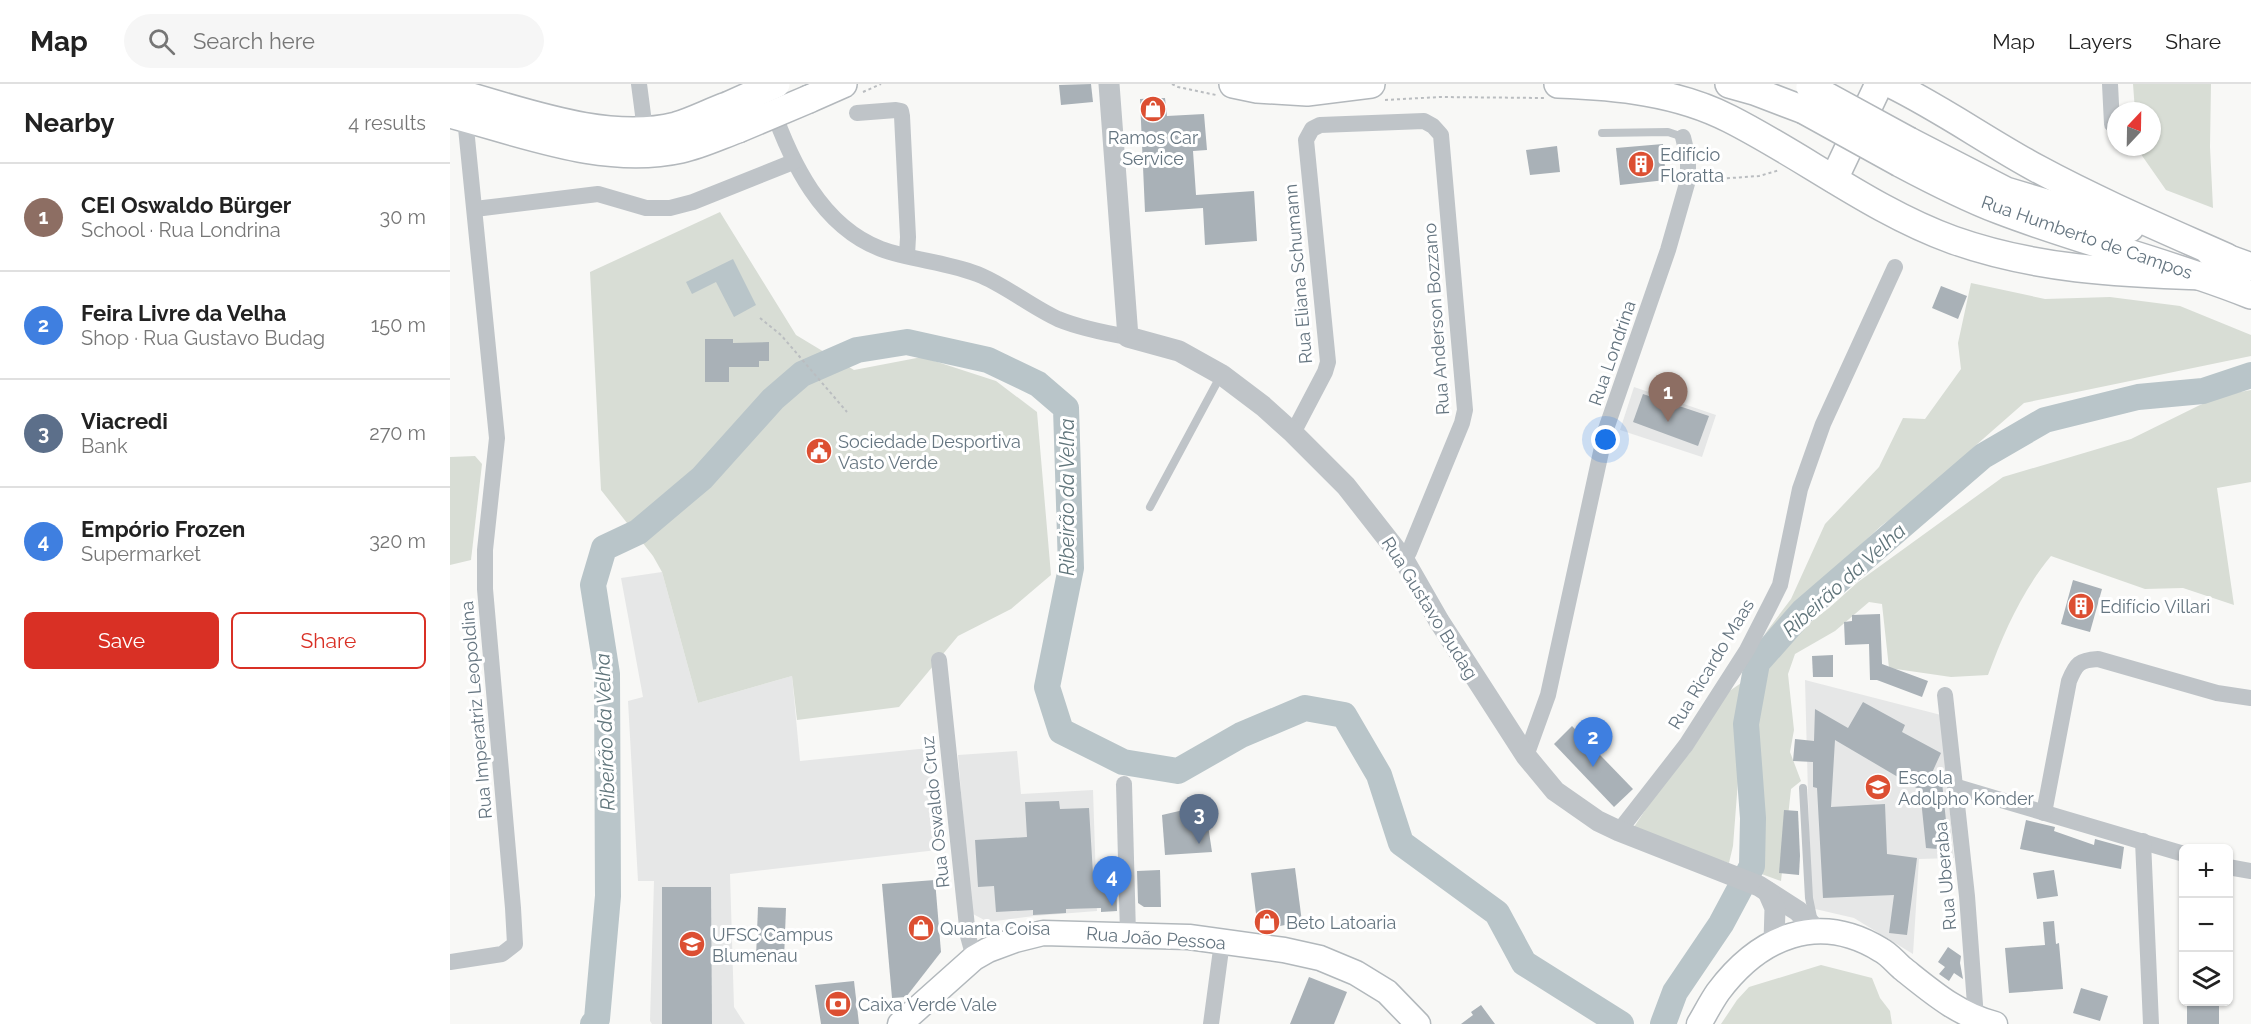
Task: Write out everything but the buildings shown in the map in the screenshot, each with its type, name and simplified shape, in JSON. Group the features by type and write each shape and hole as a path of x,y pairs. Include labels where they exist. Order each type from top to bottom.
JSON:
{"main road":[{"path":"459,100 573,146 643,153 681,149 733,118 776,84"},
{"path":"459,100 608,130 645,129 733,118 809,99 843,84"},
{"name":"Rua Humberto de Campos","path":"1730,84 1754,91 1806,94 1905,152 2006,191 2226,257 2251,267"},
{"path":"1834,179 1879,84"},
{"path":"1891,84 1929,102 2038,169 2226,257"},
{"path":"1555,91 1595,85 1657,94 1688,102 1729,118 1894,214 1943,236 2009,255 2067,268 2203,276"},
{"path":"1225,90 1376,92"},
{"name":"Rua Humberto de Campos","path":"1905,152 1935,182 1999,210 2203,276 2251,295"},
{"path":"1699,1024 1717,993 1783,916 1851,936 1883,951 1942,1000 1986,1021"},
{"name":"Rua João Pessoa","path":"901,1024 974,958 997,947 1043,933 1128,934 1222,942 1284,950 1320,958 1356,973 1387,992 1418,1024"}],"street":[{"path":"639,84 645,129"},
{"name":"Rua Gustavo Budag","path":"764,84 793,162 810,188 847,229 863,240 882,249 956,267 981,276 1056,318 1072,324 1179,351 1221,375 1263,406 1346,486 1404,560 1439,621 1526,756 1555,791 1598,821 1719,870 1783,916"},
{"path":"1109,84 1128,337"},
{"path":"2110,84 2111,102"},
{"name":"Rua Imperatriz Leopoldina","path":"450,962 502,954 514,944 513,908 485,589 485,550 497,438 475,209 459,100"},
{"path":"858,113 901,111 907,255"},
{"name":"Rua Eliana Schumann","path":"1293,433 1328,362 1306,140 1312,129 1320,124 1424,121 1433,126 1441,135"},
{"name":"Rua Anderson Bozzano","path":"1404,560 1462,423 1465,410 1441,135"},
{"name":"Rua Londrina","path":"1526,756 1548,695 1606,429 1668,250 1688,180 1688,158 1683,137"},
{"path":"475,209 598,194 646,208 670,208 693,202 793,162"},
{"name":"Rua Ricardo Maas","path":"1619,831 1686,745 1747,650 1780,585 1800,489 1823,424 1895,267"},
{"path":"2044,813 2069,681 2075,667 2084,660 2098,659 2217,693 2251,698"},
{"name":"Rua Oswaldo Cruz","path":"939,660 968,936 974,958"},
{"name":"Rua Uberaba","path":"1945,695 1986,1021"},
{"path":"1124,784 1128,934"},
{"path":"1956,787 2179,852"},
{"path":"2143,841 2151,1024"},
{"path":"2233,868 2251,872"},
{"path":"1211,1024 1222,942"}],"lane":[{"path":"1602,133 1668,132 1683,137"},
{"path":"1150,507 1221,375"},
{"path":"1783,916 1809,898 1803,788"}],"path":[{"path":"1172,84 1186,90 1225,90"},
{"path":"1376,92 1440,97 1555,91"},
{"path":"1688,180 1760,176 1785,169 1775,162"},
{"path":"760,318 781,335 847,412"}],"shaded area":[{"path":"2133,84 2211,84 2210,147 2213,208 2166,190 2142,156 2161,156 2161,102 2134,102"},
{"name":"Sociedade Desportiva Vasto Verde","path":"720,212 796,335 854,370 922,357 996,381 1037,412 1051,575 1011,609 958,636 899,707 797,720 792,676 698,703 662,572 653,556 601,490 590,272"},
{"path":"733,259 756,305 734,317 716,282 692,294 686,282"},
{"path":"1971,283 2045,299 2110,297 2180,306 2251,335 2251,356 2024,403 1933,487 1881,526 1764,635 1791,599 1825,524 1879,467 1903,418 1925,419 1961,369 1958,343"},
{"path":"1634,387 1716,415 1702,457 1620,430"},
{"path":"2251,390 2251,482 2217,488 2234,605 2183,588 2145,589 2051,556 2031,583 2015,612 1988,675 1951,677 1889,668 1882,604 1869,602 1835,631 1795,654 1788,674 1794,730 1790,752 1801,781 1791,789 1781,881 1756,872 1758,798 1755,737 1760,668 1787,640 1858,582 2003,477 2131,439 2200,405 2229,394"},
{"path":"475,456 482,464 471,560 450,565 450,457"},
{"path":"662,572 698,703 792,676 800,761 929,748 937,850 730,874 734,1007 745,1024 652,1024 650,1021 654,881 638,881 628,701 643,697 621,578"},
{"path":"1747,679 1736,744 1738,781 1733,846 1729,863 1678,846 1634,827 1668,776 1689,754 1728,692"},
{"name":"Escola Adolpho Konder","path":"1805,680 1941,715 1954,858 1919,859 1913,954 1854,918 1811,908"},
{"path":"1017,751 1021,794 1093,790 1097,911 988,922 973,914 970,905 958,755"},
{"path":"1821,965 1872,978 1880,998 1890,1011 1892,1024 1721,1024 1749,987"}],"waterway":[{"name":"Ribeirão da Velha","path":"593,1024 597,1019 608,896 607,674 593,585 604,548 638,532 702,478 773,399 802,374 857,350 907,342 988,360 1038,384 1066,408 1071,568 1047,687 1061,731 1123,762 1178,771 1241,735 1305,708 1344,715 1379,775 1401,843 1497,913 1524,963 1621,1024"},
{"name":"Ribeirão da Velha","path":"1663,1024 1675,992 1721,924 1752,866 1753,818 1746,724 1757,663 1803,611 1983,456 2045,420 2138,397 2203,391 2251,375"}],"place":[{"name":"Ramos Car Service","path":"1153,109"},
{"name":"Edifício Floratta","path":"1641,164"},
{"name":"CEI Oswaldo Bürger","path":"1668,422"},
{"name":"Sociedade Desportiva Vasto Verde","path":"819,451"},
{"name":"Edifício Villari","path":"2081,606"},
{"name":"Feira Livre da Velha","path":"1593,767"},
{"name":"Escola Adolpho Konder","path":"1878,787"},
{"name":"Viacredi","path":"1199,844"},
{"name":"Empório Frozen","path":"1112,906"},
{"name":"Beto Latoaria","path":"1267,922"},
{"name":"Quanta Coisa","path":"921,928"},
{"name":"UFSC Campus Blumenau","path":"692,944"},
{"name":"Caixa Verde Vale","path":"838,1004"}]}
